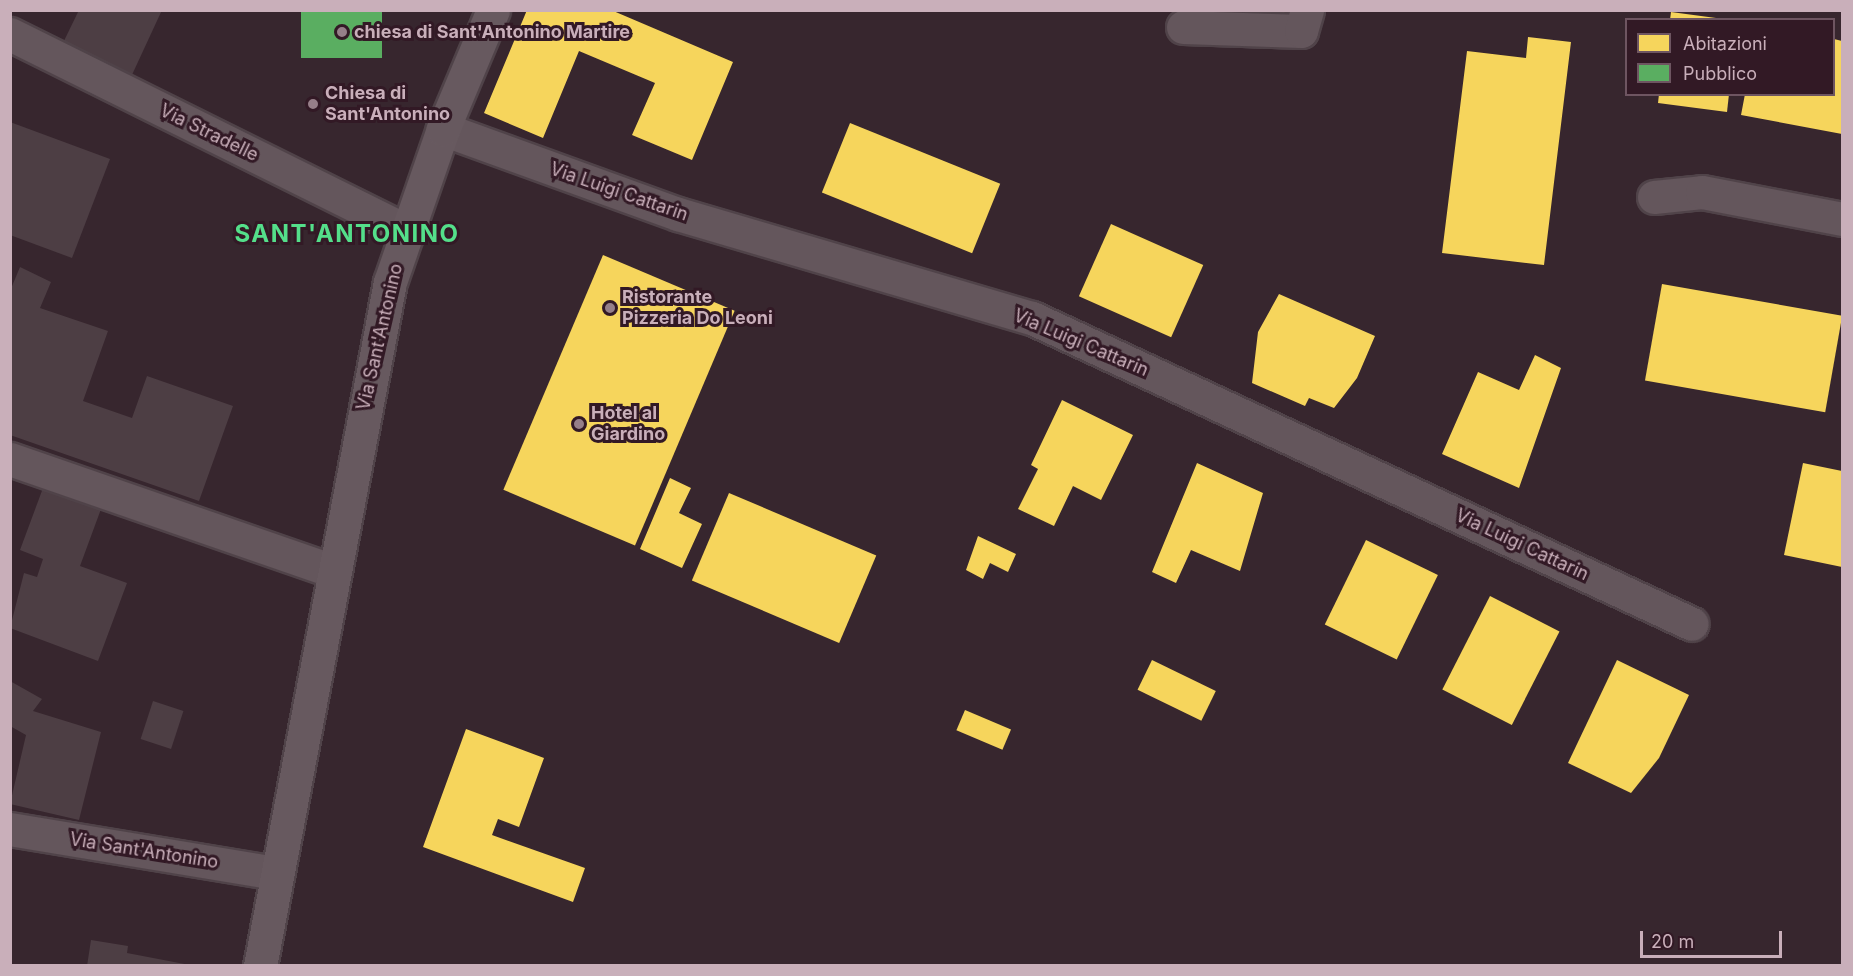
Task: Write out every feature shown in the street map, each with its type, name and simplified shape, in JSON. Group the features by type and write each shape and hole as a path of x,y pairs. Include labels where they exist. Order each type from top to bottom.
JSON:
{"main road":[{"name":"Via Sant'Antonino","path":"260,966 362,411 390,282 443,129 493,10"}],"street":[{"path":"1183,27 1301,31 1307,10"},
{"name":"Via Stradelle","path":"10,34 408,232"},
{"name":"Via Luigi Cattarin","path":"443,129 678,214 1032,318 1692,624"},
{"path":"1654,197 1702,192 1842,219"},
{"path":"10,459 333,571"},
{"name":"Via Sant'Antonino","path":"10,829 277,873"}],"building: Abitazioni":[{"path":"527,10 611,10 733,62 692,160 632,135 655,83 579,51 543,138 484,113"},
{"path":"1262,10 1285,10 1283,18"},
{"path":"1671,12 1716,18 1670,18"},
{"path":"1528,37 1571,42 1544,265 1442,253 1467,51 1526,58"},
{"path":"1835,39 1842,41 1842,134 1741,115 1745,96 1835,96"},
{"path":"1659,96 1729,96 1727,112 1658,103"},
{"path":"850,123 1000,184 972,253 822,193"},
{"path":"1111,224 1203,265 1171,337 1079,296"},
{"path":"603,255 735,311 635,546 503,490"},
{"path":"1662,284 1842,316 1825,412 1645,381"},
{"path":"1279,294 1375,336 1357,378 1334,408 1309,398 1305,406 1252,383 1258,332"},
{"path":"1535,355 1561,368 1519,488 1442,454 1478,372 1519,390"},
{"path":"1062,400 1133,435 1101,500 1073,486 1054,526 1018,509 1038,469 1031,465"},
{"path":"1197,463 1263,493 1240,571 1191,550 1176,583 1152,572"},
{"path":"1803,463 1842,471 1842,567 1784,555"},
{"path":"670,478 691,488 679,513 702,524 682,568 640,549"},
{"path":"729,493 876,556 839,643 692,580"},
{"path":"978,536 1016,554 1008,572 990,563 983,579 966,570"},
{"path":"1366,540 1438,575 1397,660 1325,624"},
{"path":"1490,596 1559,631 1512,725 1442,690"},
{"path":"1152,660 1216,691 1201,721 1138,690"},
{"path":"1617,660 1689,695 1659,758 1631,793 1568,763"},
{"path":"965,710 1011,730 1002,750 956,730"},
{"path":"466,729 544,758 519,827 498,819 492,835 585,868 573,902 423,847"}],"building: Pubblico":[{"name":"chiesa di Sant'Antonino Martire","path":"301,10 382,10 382,58 301,58"}],"building: Altro":[{"path":"79,10 162,10 131,77 62,45"},
{"path":"10,122 110,159 72,258 10,235"},
{"path":"20,267 51,282 40,308 108,331 83,401 132,418 147,376 233,406 199,501 10,435 10,291"},
{"path":"43,488 101,509 80,566 127,583 98,661 10,628 24,573 37,577 43,559 20,550"},
{"path":"10,681 42,699 33,711 101,732 79,820 10,804 26,735 10,726"},
{"path":"153,701 183,711 171,749 141,739"},
{"path":"91,940 128,946 127,953 195,966 87,966"}],"place":[{"name":"chiesa di Sant'Antonino Martire","path":"342,32"},
{"name":"Chiesa di Sant'Antonino","path":"313,104"},
{"name":"Ristorante Pizzeria Do Leoni","path":"610,308"},
{"name":"Hotel al Giardino","path":"579,424"}],"district":[{"name":"SANT'ANTONINO","path":"347,234"}]}
